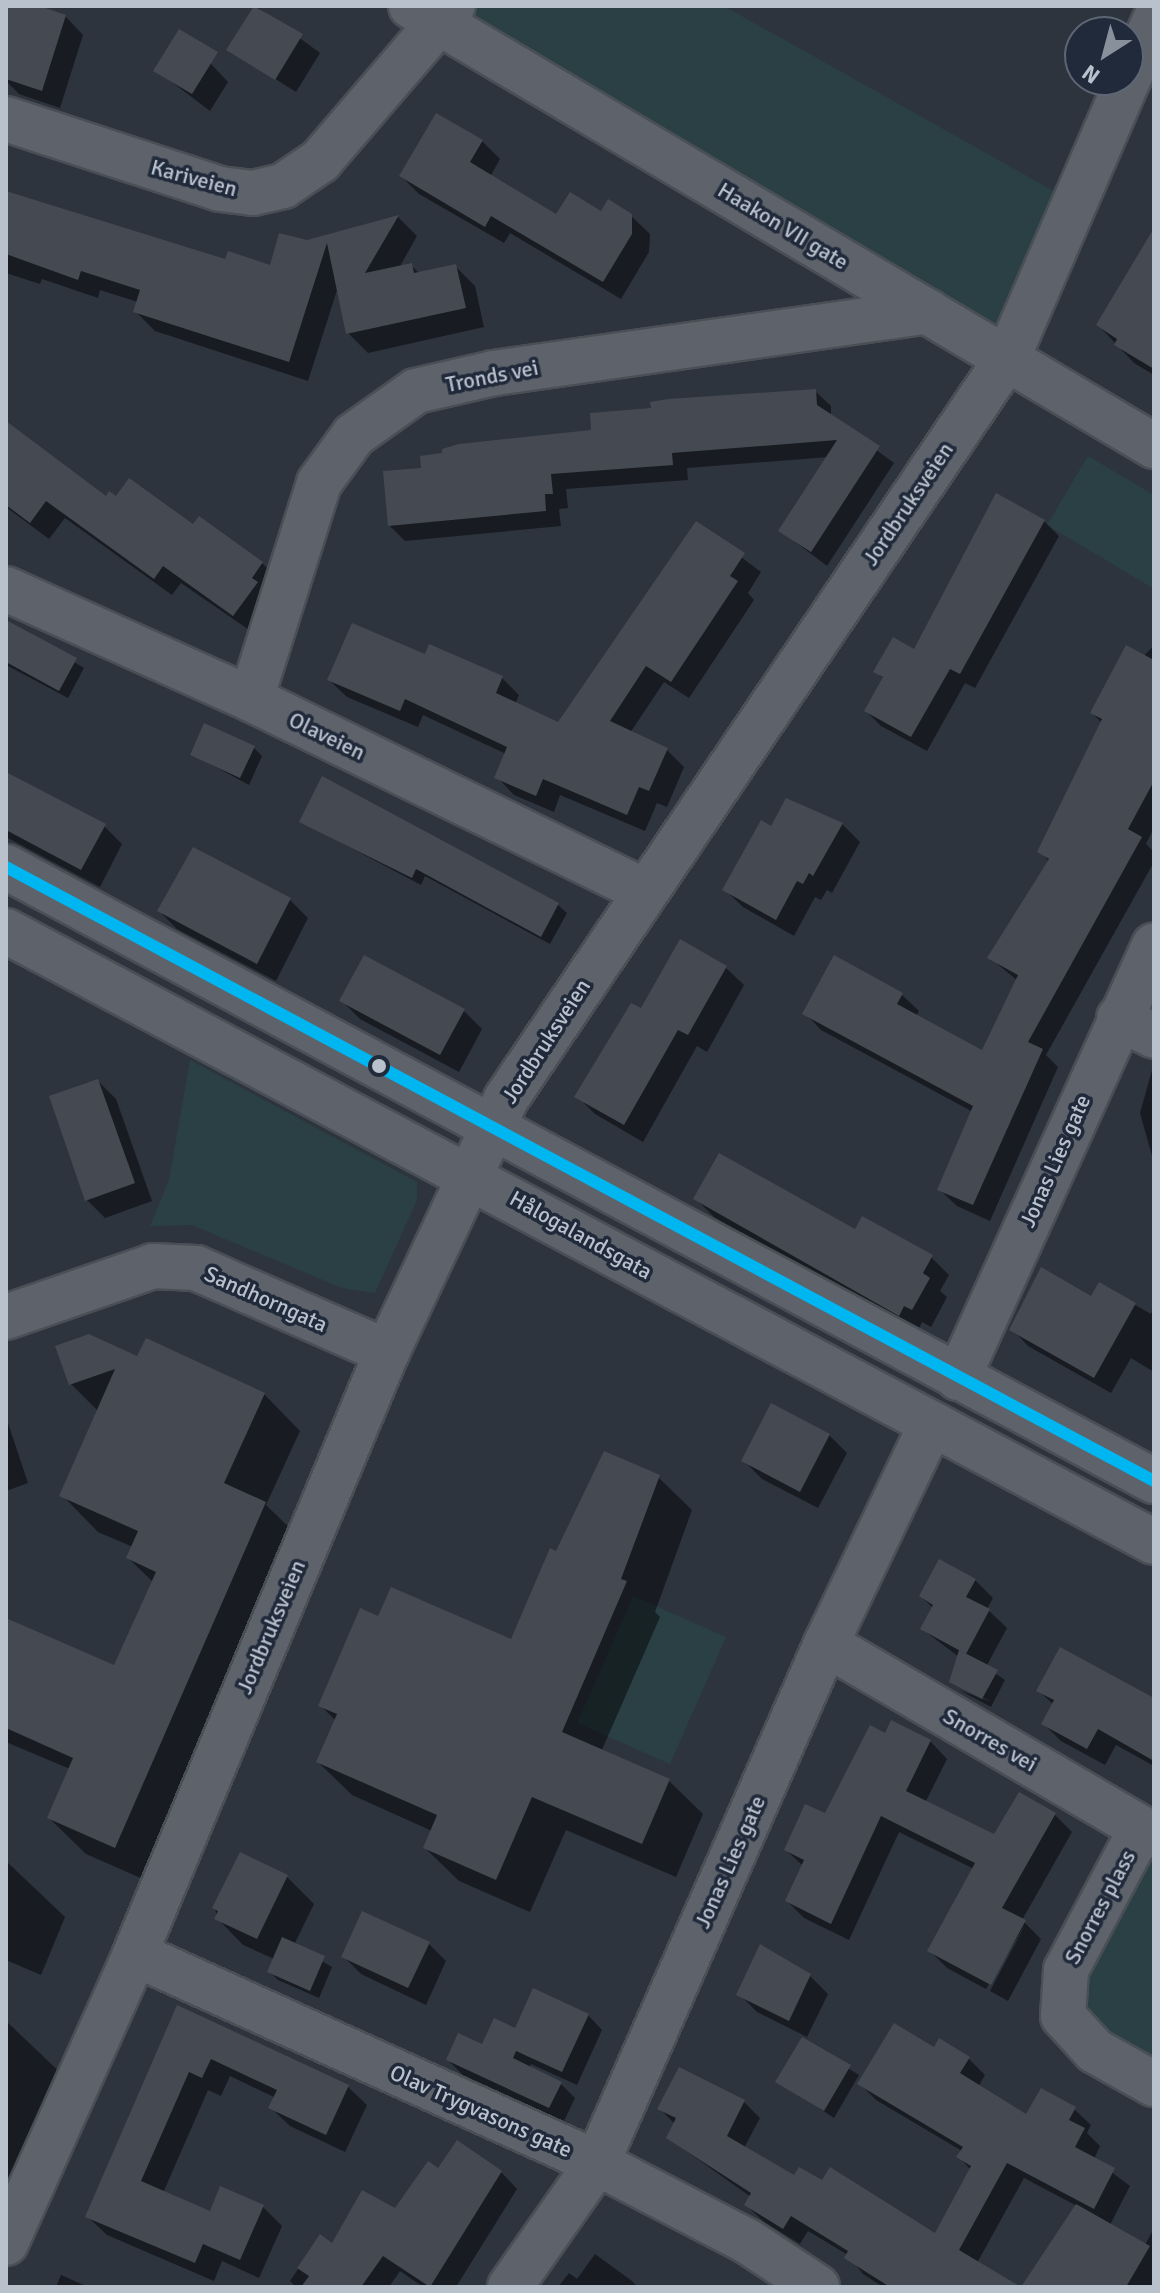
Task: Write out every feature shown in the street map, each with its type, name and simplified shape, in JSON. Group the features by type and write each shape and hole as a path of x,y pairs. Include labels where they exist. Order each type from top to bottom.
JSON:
{"street":[{"name":"Kariveien","path":"6,119 220,189 253,193 283,186 320,161 435,12"},
{"name":"Haakon VII gate","path":"435,12 1154,446"},
{"name":"Jordbruksveien","path":"1144,44 1154,22"},
{"name":"Jordbruksveien","path":"6,2243 135,1954 387,1352 492,1126 513,1087 1008,357 1121,96"},
{"name":"Tronds vei","path":"251,699 319,483 354,435 416,391 494,373 928,311"},
{"name":"Olaveien","path":"6,589 251,699 645,891"},
{"path":"6,867 1154,1481"},
{"name":"Hålogalandsgata","path":"6,931 1154,1542"},
{"name":"Jonas Lies gate","path":"958,1378 1137,1027 1154,945"},
{"name":"Sandhorngata","path":"6,1317 153,1266 196,1268 387,1352"},
{"name":"Jonas Lies gate","path":"510,2287 597,2163 826,1644 931,1425"},
{"name":"Snorres vei","path":"826,1644 1148,1832"},
{"name":"Snorres plass","path":"1148,1832 1066,1970 1063,2016 1095,2051 1154,2084"},
{"name":"Olav Trygvasons gate","path":"135,1954 597,2163 747,2241 817,2287"}],"green space":[{"path":"453,6 724,6 1075,203 1008,357"},
{"path":"1088,456 1154,495 1154,589 1047,525"},
{"path":"190,1060 417,1182 417,1200 375,1293 342,1288 192,1225 150,1226 169,1180"},
{"path":"633,1596 726,1637 670,1764 577,1723"},
{"path":"1154,1836 1154,2084 1095,2051 1066,1970"}],"building":[{"path":"6,6 40,6 66,15 42,91 6,79"},
{"path":"254,6 303,34 275,80 226,50"},
{"path":"179,29 218,52 192,94 153,71"},
{"path":"436,113 483,140 470,162 556,214 570,192 601,211 608,199 632,214 632,234 603,282 491,216 485,227 399,176"},
{"path":"6,191 225,259 228,251 270,265 279,233 307,240 399,215 365,273 412,263 414,273 456,264 466,308 346,334 327,243 289,362 133,312 140,290 81,271 78,280 6,254"},
{"path":"1154,228 1154,369 1114,345 1117,339 1096,325"},
{"path":"816,389 817,405 880,446 811,552 778,531 837,440 672,453 673,465 551,474 553,494 545,494 546,511 388,526 383,471 421,468 420,456 442,453 442,449 459,444 591,430 590,413 651,408 650,402"},
{"path":"6,421 106,496 109,491 116,496 129,478 193,524 199,516 263,562 252,578 258,582 233,616 163,566 154,579 46,501 30,523 6,505"},
{"path":"996,493 1045,520 960,674 950,669 911,737 864,711 883,677 873,672 893,637 914,649"},
{"path":"696,521 745,553 730,576 738,581 671,682 646,666 610,721 668,748 649,791 639,787 627,815 543,779 536,796 494,778 507,747 405,699 400,711 327,680 352,623 425,654 429,644 503,676 496,693 558,722"},
{"path":"6,620 77,658 59,691 6,662"},
{"path":"1126,645 1154,660 1154,781 1128,829 1142,837 1028,1042 1043,1049 973,1205 937,1190 973,1106 802,1014 834,955 903,993 897,1004 982,1050 1018,975 987,958 1049,859 1037,852 1102,719 1090,713"},
{"path":"204,723 255,746 240,778 190,755"},
{"path":"6,772 106,824 81,870 6,830"},
{"path":"322,776 559,903 541,937 416,869 412,878 299,822"},
{"path":"786,798 843,823 813,876 809,873 803,884 797,881 776,920 722,890 761,820 771,826"},
{"path":"193,847 291,898 257,964 157,911"},
{"path":"680,939 727,966 688,1035 678,1030 624,1125 574,1097 631,1003 641,1008"},
{"path":"364,955 465,1009 440,1055 339,1001"},
{"path":"98,1079 135,1183 85,1201 49,1096"},
{"path":"719,1153 855,1229 862,1216 933,1255 923,1273 930,1278 912,1310 904,1306 899,1316 693,1199"},
{"path":"1041,1267 1091,1296 1099,1282 1136,1303 1094,1378 1009,1330"},
{"path":"89,1334 137,1356 146,1338 265,1393 224,1483 266,1502 115,1848 47,1818 73,1758 6,1728 6,1618 114,1665 156,1572 126,1558 138,1531 59,1496 115,1369 69,1385 55,1346"},
{"path":"771,1403 830,1434 800,1492 741,1461"},
{"path":"604,1451 660,1475 621,1579 627,1581 562,1732 670,1779 642,1844 532,1797 496,1880 423,1848 437,1815 316,1762 337,1714 318,1706 360,1608 378,1616 391,1587 511,1639 550,1548 556,1551"},
{"path":"939,1559 976,1579 966,1597 990,1609 966,1654 920,1629 933,1605 919,1596"},
{"path":"1060,1647 1154,1698 1154,1761 1098,1729 1087,1749 1041,1724 1054,1700 1036,1691"},
{"path":"959,1650 998,1670 982,1699 949,1682"},
{"path":"891,1720 931,1740 906,1791 994,1834 1019,1792 1056,1813 1002,1908 1026,1920 991,1985 927,1951 975,1863 881,1816 831,1924 785,1901 804,1860 784,1850 805,1804 825,1813 870,1725 885,1733"},
{"path":"240,1852 288,1875 257,1939 214,1919 218,1911 212,1908"},
{"path":"362,1911 430,1942 408,1988 341,1957"},
{"path":"282,1937 325,1956 310,1991 267,1972"},
{"path":"760,1944 811,1974 789,2021 736,1995"},
{"path":"533,1988 589,2014 562,2072 516,2051 513,2058 562,2082 549,2108 446,2060 458,2033 482,2044 494,2018 515,2028"},
{"path":"177,2005 349,2085 326,2135 268,2108 277,2090 211,2059 202,2078 189,2072 141,2181 210,2211 220,2186 264,2205 240,2260 203,2244 195,2263 85,2217"},
{"path":"894,2023 934,2047 939,2038 970,2057 960,2073 1026,2114 1041,2088 1076,2107 1069,2120 1085,2128 1075,2147 1115,2168 1094,2209 1007,2163 959,2250 1021,2287 890,2287 844,2258 848,2251 791,2216 783,2229 744,2205 751,2193 666,2138 676,2118 657,2109 679,2067 745,2100 727,2136 794,2175 799,2167 822,2180 830,2167 935,2233 971,2166 956,2157 963,2147 857,2084"},
{"path":"802,2037 851,2065 824,2111 775,2082"},
{"path":"457,2140 502,2171 430,2287 383,2256 361,2287 301,2287 309,2276 297,2268 320,2234 332,2243 362,2190 395,2208 428,2161 438,2168"},
{"path":"1076,2204 1150,2246 1126,2287 1021,2287"}],"transit line":[{"path":"6,867 1154,1481"}]}
